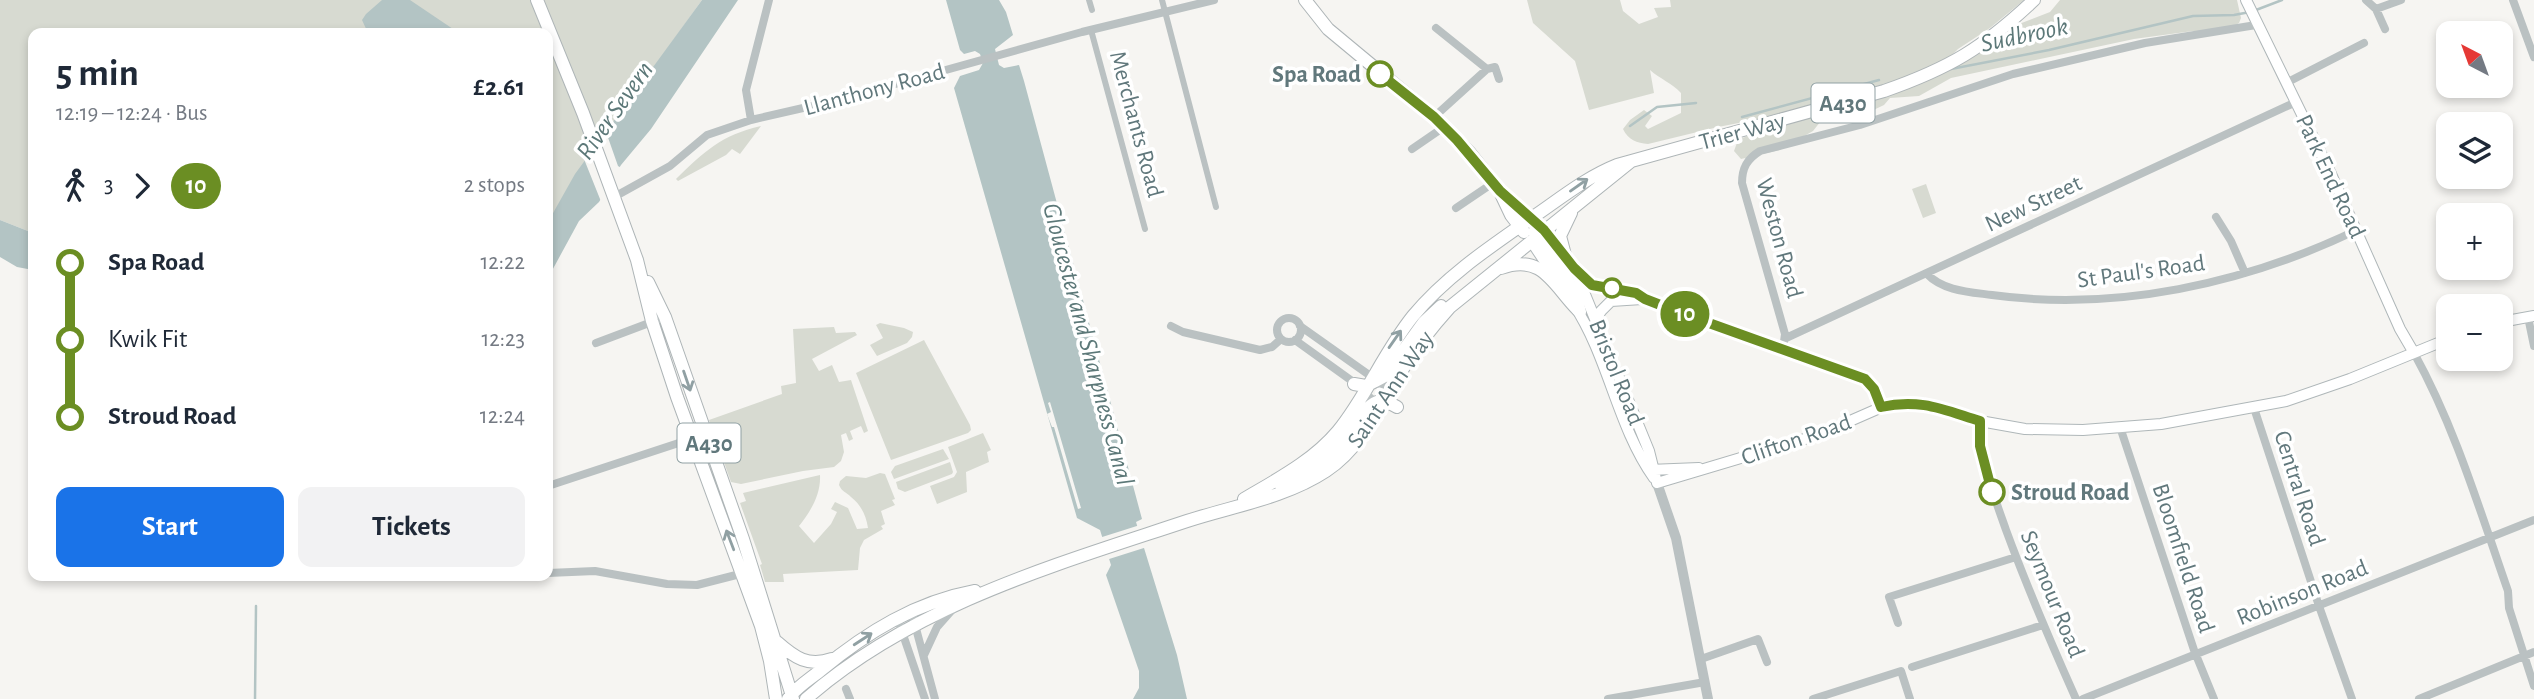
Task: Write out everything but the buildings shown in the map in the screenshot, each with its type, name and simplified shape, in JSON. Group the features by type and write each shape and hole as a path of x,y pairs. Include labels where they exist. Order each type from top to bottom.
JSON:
{"main road":[{"name":"A430","path":"537,0 548,28"},
{"path":"1305,0 1328,29 1434,117 1497,187 1532,218 1537,236 1577,298 1580,314"},
{"name":"Trier Way","path":"1519,227 1601,172 1884,91 1927,76 1978,48 2034,0"},
{"name":"Park End Road","path":"2246,0 2357,230 2400,329 2414,353"},
{"name":"A430","path":"553,39 583,113 658,319 706,433 748,572 777,642 791,697"},
{"name":"Trier Way","path":"1537,236 1630,162"},
{"path":"1497,187 1519,227 1537,236"},
{"path":"1565,255 1562,228 1577,204"},
{"name":"Saint Ann Way","path":"1231,507 1273,482 1322,447 1338,431 1399,334 1427,300 1460,270 1519,227"},
{"name":"Saint Ann Way","path":"806,699 855,662 902,633 993,588 1072,559 1301,485 1328,470 1352,449 1429,330 1450,307 1537,236"},
{"name":"Bristol Road","path":"1537,236 1565,255 1574,268 1649,451 1651,469 1657,483"},
{"path":"1367,384 1385,376 1413,336 1456,293 1513,263 1535,266 1550,278 1580,314"},
{"path":"1574,268 1592,285 1625,290 1784,344 1865,379 1874,389 1881,407 1921,403 1980,421 2039,430 2120,427 2194,420 2254,408 2317,391 2436,344"},
{"path":"1596,319 1611,301 1645,299"},
{"name":"Bristol Road","path":"1580,314 1641,458 1651,469"},
{"path":"2513,320 2531,316"},
{"path":"658,319 692,438 748,572 767,647 776,699"},
{"path":"1247,497 1286,482 1319,464 1345,442 1364,412 1382,401 1397,407"},
{"name":"Clifton Road","path":"1657,483 1839,428 1881,407"},
{"name":"Clifton Road","path":"1651,469 1709,468"},
{"name":"Saint Ann Way","path":"791,697 834,659 897,617 943,598 993,588"},
{"path":"777,642 804,662 834,659"}],"street":[{"path":"751,120 746,90 769,0"},
{"path":"1089,0 1091,9"},
{"path":"1162,0 1216,207"},
{"name":"Llanthony Road","path":"614,196 670,166 707,135 751,120 838,100 1091,30 1214,0"},
{"path":"2366,0 2376,9 2385,29"},
{"path":"2376,9 2401,0"},
{"path":"2513,0 2534,57"},
{"name":"Weston Road","path":"1784,344 1742,183 1744,167 1754,155 1760,151 1860,125 2013,74 2145,43 2256,25"},
{"path":"1436,28 1487,69"},
{"name":"Merchants Road","path":"1091,30 1145,229"},
{"path":"2286,83 2364,43"},
{"path":"1434,117 1487,69 1495,67 1499,79"},
{"name":"New Street","path":"1784,344 2295,102"},
{"path":"1412,149 1444,127"},
{"path":"1457,208 1497,187"},
{"path":"2216,217 2231,241 2245,273"},
{"name":"St Paul's Road","path":"1927,274 1943,286 1974,292 2031,300 2091,301 2160,292 2245,273 2357,230"},
{"path":"2531,316 2534,346"},
{"path":"596,343 658,319"},
{"path":"1300,326 1300,334 1289,342 1281,339 1277,329 1284,319 1295,320 1367,384 1382,401"},
{"path":"1171,326 1176,330 1260,350 1272,347 1281,339"},
{"path":"1295,340 1367,384 1382,401"},
{"path":"2414,353 2451,432 2490,538 2508,591 2509,608 2530,654 2534,686"},
{"name":"Central Road","path":"2254,408 2352,699"},
{"name":"Seymour Road","path":"1980,421 1980,446 1985,470 2043,625 2076,699"},
{"name":"Bloomfield Road","path":"2120,427 2196,655 2214,699"},
{"path":"553,484 706,433"},
{"name":"Bristol Road","path":"1657,483 1676,538 1708,699"},
{"name":"Robinson Road","path":"2084,699 2534,520"},
{"path":"1898,623 1889,597 2016,557"},
{"path":"553,573 595,571 667,584 697,585 748,572"},
{"path":"924,656 937,627 957,605"},
{"path":"911,610 935,699"},
{"path":"897,617 925,699"},
{"path":"1912,667 2043,625"},
{"path":"1701,659 1758,639 1767,662"},
{"path":"2419,699 2530,654"},
{"path":"1813,699 1900,671 1910,699"},
{"path":"1608,699 1705,682"},
{"path":"846,690 850,699"}],"shaded area":[{"path":"0,0 702,0 584,165 553,214 553,28 28,28 28,231 0,220"},
{"path":"1527,0 1620,0 1623,11 1639,24 1658,17 1654,8 1671,7 1670,0 2024,0 1947,60 1965,60 2019,24 2050,12 2060,0 2237,0 2241,18 2239,23 2222,33 2193,31 2134,39 1951,78 1919,96 1890,98 1884,105 1865,114 1853,97 1828,112 1813,131 1780,150 1741,159 1734,151 1738,140 1766,128 1775,116 1648,144 1633,140 1623,129 1630,120 1644,110 1652,116 1645,126 1648,129 1681,113 1681,93 1650,70 1654,93 1589,110 1575,61 1533,23"},
{"path":"761,126 740,154 732,149 726,155 678,181 676,179 714,146 735,134"},
{"path":"1926,184 1936,213 1923,218 1912,189"},
{"path":"880,323 904,328 913,332 912,337 907,343 877,356 870,345 883,338 876,325"},
{"path":"834,327 836,333 855,332 857,335 812,359 819,371 832,365 839,382 851,380 868,431 864,433 861,426 850,431 853,439 849,441 846,433 841,435 844,452 841,461 834,467 741,484 731,482 709,420 782,394 781,386 796,383 793,329"},
{"path":"924,340 971,430 891,460 856,373"},
{"path":"983,433 991,450 987,452 989,462 966,472 967,492 937,504 930,486 954,477 957,472 948,447"},
{"path":"943,449 949,459 894,479 891,472 895,466"},
{"path":"950,462 952,474 905,492 898,489 896,482"},
{"path":"885,474 895,505 881,511 885,524 881,526 883,529 864,540 860,548 858,570 783,574 784,582 765,582 760,565 762,564 740,503 746,501 743,493 820,475 814,502 799,526 814,543 831,524 837,512 831,509 835,502 848,508 857,529 868,528 860,507 839,485 846,476 866,478"}],"water":[{"path":"382,0 410,0 452,28 366,28 362,20"},
{"path":"702,0 738,0 651,129 621,165 599,202 579,221 553,269 553,213 575,174"},
{"name":"Gloucester and Sharpness Canal","path":"946,0 999,0 1006,12 1013,35 995,49 999,65 1004,68 1019,65 1024,81 1142,519 1136,522 1177,655 1187,699 1133,699 1139,688 1139,671 1106,575 1111,565 1100,530 1077,518 954,88 960,76 979,70 983,63 980,54 975,51 964,54 960,50"},
{"path":"0,220 28,231 28,269 17,267 0,257"}],"pier":[{"path":"605,129 618,166 623,169 602,204 584,159"},
{"path":"1050,402 1081,508 1078,509 1054,427 1047,414 1051,412"},
{"path":"1140,525 1147,547 1106,560 1099,538"}],"waterway":[{"name":"Sudbrook","path":"2256,10 2282,0"},
{"name":"Sudbrook","path":"1951,69 2049,50 2193,16 2250,12"},
{"name":"Sudbrook","path":"1742,117 1879,80"},
{"name":"Sudbrook","path":"1630,126 1657,107 1696,103"},
{"path":"255,699 256,606"}],"bus line":[{"name":"10","path":"1380,74 1434,117 1469,153 1500,191 1544,230 1574,268 1592,285 1636,293 1681,313 1865,379 1874,389 1881,407 1921,403 1980,421 1980,446 1992,492"}],"place":[{"name":"Spa Road","path":"1380,74"},
{"name":"Stroud Road","path":"1992,492"}],"water label":[{"name":"River Severn","path":"614,110"}]}
